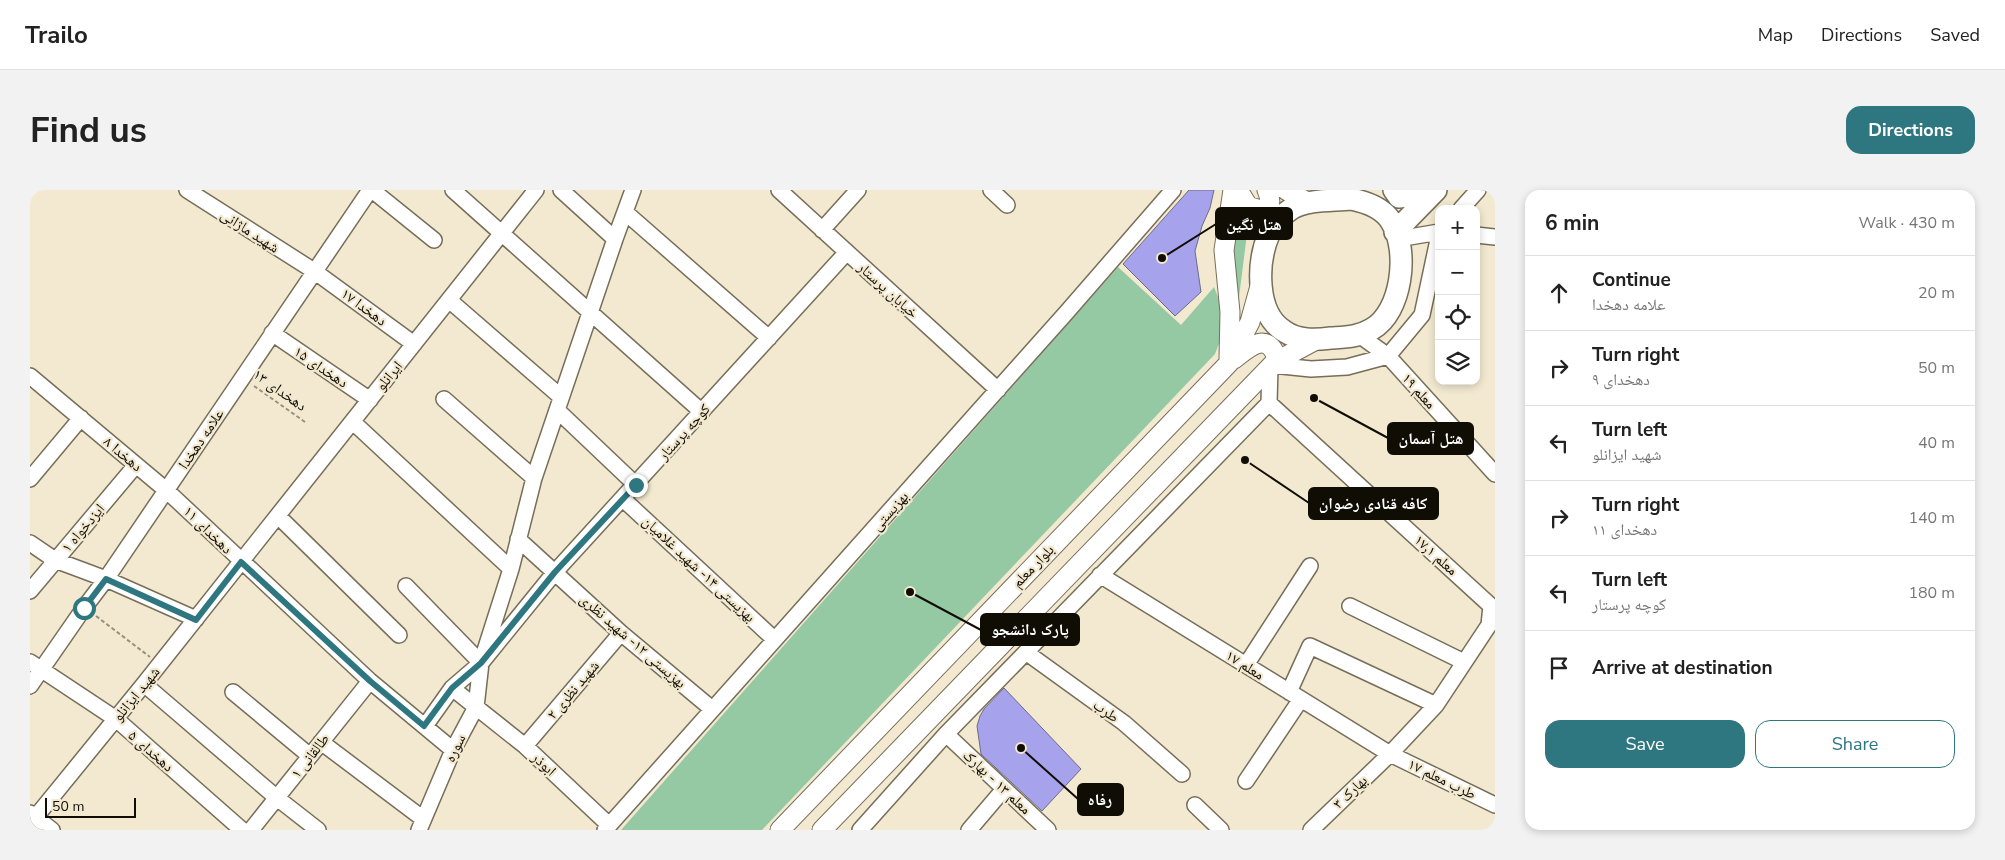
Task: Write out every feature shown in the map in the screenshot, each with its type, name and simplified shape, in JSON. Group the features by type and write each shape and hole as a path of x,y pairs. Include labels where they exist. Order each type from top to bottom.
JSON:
{"highway":[{"path":"1394,190 1399,197 1420,190"},
{"path":"1396,236 1436,190"},
{"path":"1358,194 1381,211 1392,223 1402,254 1393,306 1385,319 1373,329 1359,335 1316,340 1299,338 1283,331 1270,319 1262,303 1260,286 1264,248 1269,232 1279,218 1293,208 1308,203 1358,194"}],"main road":[{"path":"1229,363 1230,312 1224,250 1234,190"},
{"path":"1238,190 1269,232"},
{"path":"1248,206 1258,210 1266,209 1270,204 1267,190"},
{"path":"1286,190 1308,203"},
{"name":"بلوار معلم","path":"780,830 1229,363 1250,322 1260,286"},
{"path":"1272,365 1316,340"},
{"path":"822,830 1277,358 1266,344 1255,343 1229,363"}],"street":[{"name":"شهید ماژانی","path":"187,190 314,271"},
{"name":"علامه دهخدا","path":"30,686 36,666 106,579 314,271 371,190"},
{"path":"371,190 434,240"},
{"path":"453,190 702,412"},
{"name":"ایرانلو","path":"241,562 536,190"},
{"path":"561,190 615,239"},
{"name":"سوره","path":"420,824 453,750 476,707 481,663 511,569 534,478 589,313 633,190"},
{"name":"خیابان پرستار","path":"778,190 998,390"},
{"path":"822,230 858,190"},
{"path":"991,190 1007,206"},
{"name":"بهزیستی","path":"607,827 998,390 1173,190"},
{"path":"1465,205 1478,190"},
{"path":"625,212 769,338"},
{"path":"1396,236 1435,234"},
{"path":"1480,235 1495,237"},
{"path":"860,830 946,734 1269,403 1272,365 1311,369 1347,368 1388,356 1422,315 1436,250"},
{"name":"کوچه پرستار","path":"424,726 452,688 481,663 555,572 847,252"},
{"name":"دهخدا ۱۷","path":"314,271 414,344"},
{"path":"449,300 559,404 636,485"},
{"name":"دهخدای ۱۵","path":"272,334 370,400"},
{"name":"معلم ۱۹","path":"1359,335 1388,356 1495,474"},
{"name":"دهخدا ۸","path":"30,376 166,490"},
{"path":"444,399 534,478"},
{"name":"معلم ۱۷٫۱","path":"1269,403 1491,606"},
{"path":"32,474 81,418"},
{"path":"353,422 511,569"},
{"name":"ایزدخواه ۱","path":"30,591 136,465"},
{"name":"دهخدای ۱۱","path":"166,490 370,681 453,750"},
{"name":"بهزیستی ۱۴- شهید غلامیان","path":"623,499 774,639"},
{"path":"278,516 399,634"},
{"name":"بهزیستی ۱۲- شهید نظری","path":"518,539 621,633 712,709"},
{"path":"30,544 55,560 106,579 196,620"},
{"name":"شهید ایزانلو","path":"32,818 116,720 241,562"},
{"path":"1246,665 1310,566"},
{"name":"معلم ۱۷","path":"1100,575 1390,754"},
{"path":"406,586 481,663"},
{"path":"1350,606 1464,662"},
{"name":"بهارک ۳","path":"1311,830 1390,754 1436,705 1489,625 1491,606"},
{"name":"شهید نظری ۲","path":"525,746 621,633"},
{"path":"1246,781 1295,696 1310,646 1436,705"},
{"name":"طرب","path":"1027,653 1124,723 1182,774"},
{"name":"دهخدای ۵","path":"36,666 116,720 242,830"},
{"name":"طالقانی ۱","path":"251,830 370,681"},
{"path":"144,684 277,798 318,830"},
{"name":"ابوذر","path":"452,688 525,746 607,827"},
{"path":"233,692 310,756"},
{"name":"معلم ۱۳ - بهارک","path":"946,734 1048,830"},
{"path":"321,742 420,824"},
{"name":"طرب معلم ۱۷","path":"1390,754 1495,805"},
{"path":"969,830 1004,789"},
{"path":"1194,805 1220,830"},
{"path":"32,818 52,830"}],"path":[{"name":"دهخدای ۱۳","path":"242,378 305,422"},
{"path":"84,608 160,664"}],"green space":[{"path":"1239,205 1247,234 1237,313 1230,262"},
{"path":"1118,267 1181,325 1214,287 1224,320 1222,335 1215,354 762,830 621,830"}],"building":[{"path":"1189,190 1214,190 1210,208 1202,226 1195,251 1201,292 1175,316 1123,264"},
{"path":"1004,688 1081,769 1042,811 981,754 977,726 980,716 984,709"}],"place":[{"name":"هتل نگین","path":"1162,258"},
{"name":"هتل آسمان","path":"1314,398"},
{"name":"کافه قنادی رضوان","path":"1245,460"},
{"name":"پارک دانشجو","path":"910,592"},
{"name":"رفاه","path":"1021,748"}],"route":[{"path":"84,608 106,579 196,620 241,562 370,681 424,726 452,688 481,663 555,572 636,485"}]}
